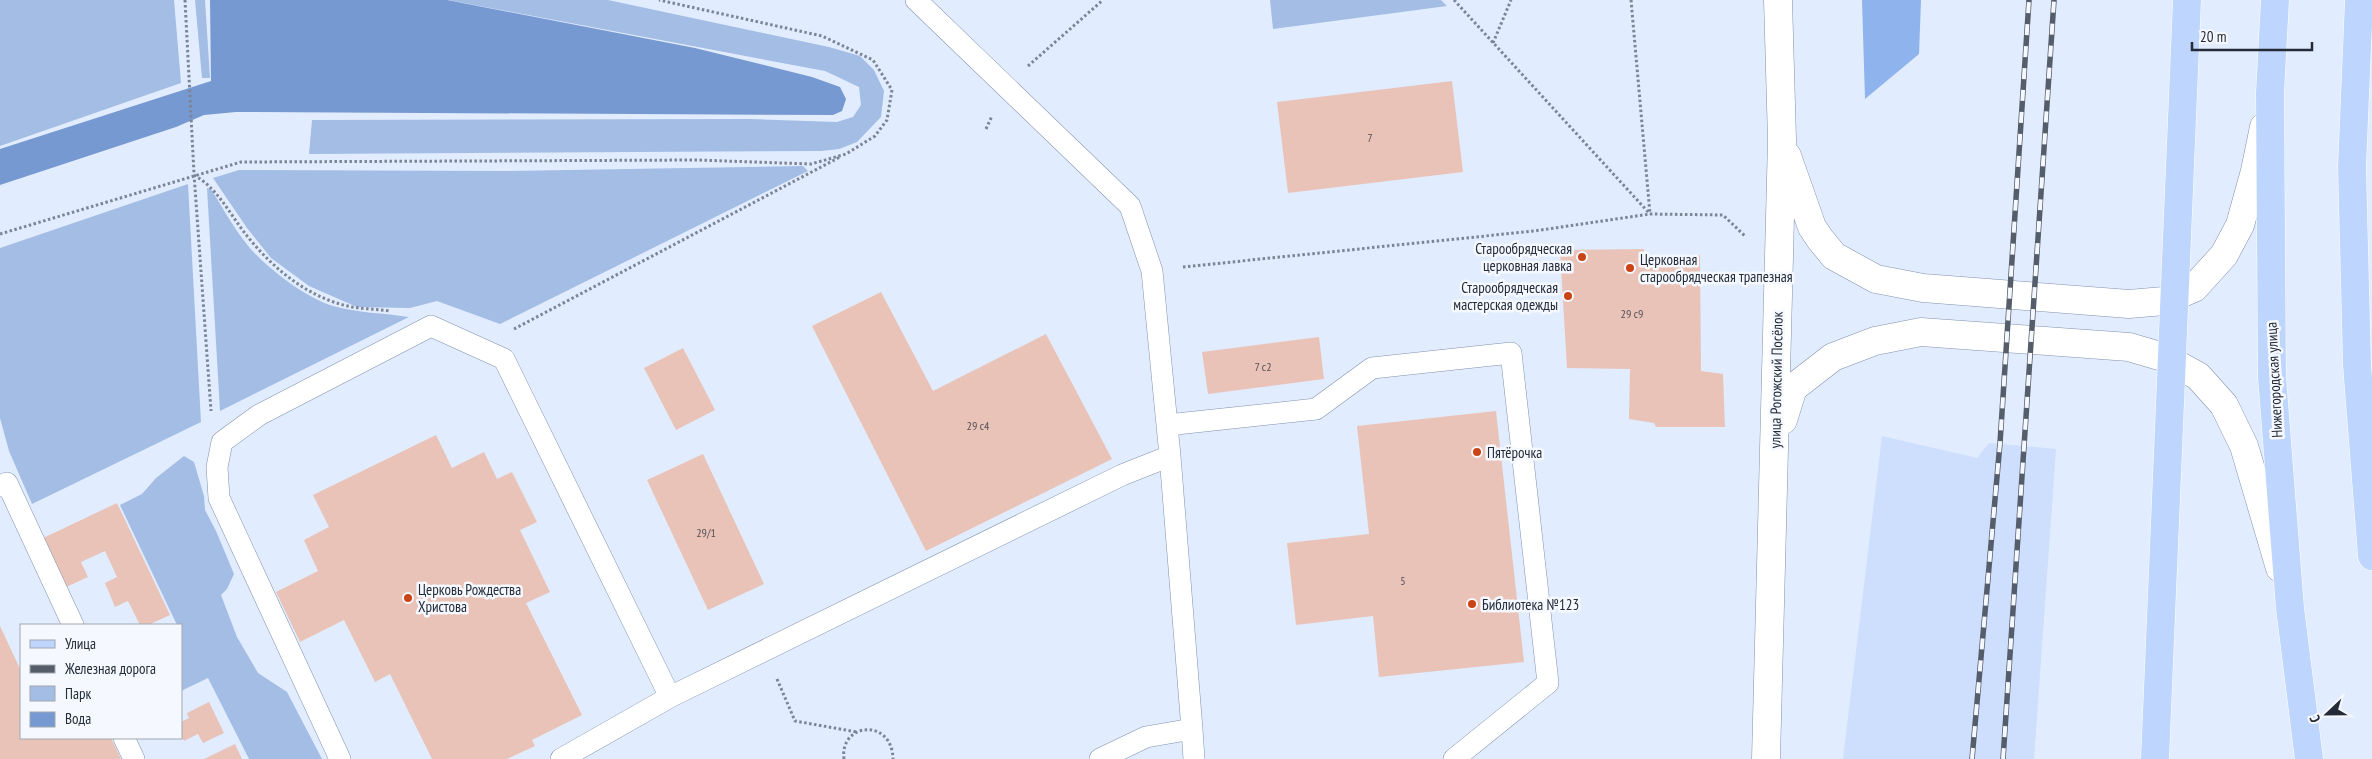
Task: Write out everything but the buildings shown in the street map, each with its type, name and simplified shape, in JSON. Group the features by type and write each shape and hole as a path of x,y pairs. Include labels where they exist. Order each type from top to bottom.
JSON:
{"main road":[{"path":"2155,759 2187,0"},
{"name":"Нижегородская улица","path":"2275,0 2270,93 2272,376 2290,608 2309,759"},
{"path":"2359,0 2352,167 2357,365 2371,542"},
{"path":"2352,167 2372,100"}],"street":[{"name":"улица Рогожский Посёлок","path":"1766,759 1782,140 1778,0"},
{"path":"1782,140 1812,227 1834,256 1876,279 1923,288 2129,304 2164,301 2194,288 2224,255 2240,225 2255,171 2270,93"},
{"path":"1775,443 1793,388 1833,357 1875,341 1921,332 2129,347 2163,357 2198,376 2224,405 2244,446 2267,519 2290,608"}],"lane":[{"path":"916,0 1130,206 1152,271 1170,456 1194,759"},
{"path":"340,759 219,498 217,467 222,442 259,416 431,326 504,359 670,697"},
{"path":"1167,425 1316,409 1372,368 1511,353 1548,683 1454,759"},
{"path":"561,759 670,697 1122,475 1170,456"},
{"path":"0,486 7,483 73,624"},
{"path":"1100,759 1146,737 1192,729"},
{"path":"124,739 134,759"}],"path":[{"path":"185,0 209,400 212,416 222,442"},
{"path":"504,359 510,331 846,154 875,136 887,120 892,90 873,60 822,36 659,0"},
{"path":"986,130 1005,86 1103,0"},
{"path":"1454,0 1650,214"},
{"path":"1493,43 1511,0"},
{"path":"1631,0 1650,214"},
{"path":"0,234 194,174 240,162 697,160 811,164 846,154"},
{"path":"194,174 209,184 262,253 282,272 304,288 350,306 406,313 431,326"},
{"path":"1152,271 1524,232 1650,214 1723,215 1745,236"},
{"path":"765,651 795,721 857,732"},
{"path":"844,759 846,744 850,737 857,732 868,729 878,731 888,738 892,748 893,759"}],"shaded area":[{"path":"1862,0 1921,0 1919,54 1865,99"},
{"path":"1882,436 1977,458 1989,443 2056,449 2034,759 1843,759"}],"green space":[{"path":"0,0 174,0 181,83 0,146"},
{"path":"195,0 205,0 210,78 202,78"},
{"path":"448,0 608,0 829,47 860,56 874,70 884,91 881,117 857,142 839,149 821,151 309,154 312,120 751,119 837,122 853,117 861,105 859,87 825,71"},
{"path":"1270,0 1441,0 1447,6 1273,29"},
{"path":"803,166 808,171 500,324 437,301 410,308 357,307 309,286 271,258 247,228 213,178 239,170 504,171"},
{"path":"188,184 201,422 32,504 9,451 0,418 0,248"},
{"path":"207,188 211,189 249,247 276,273 299,289 333,306 361,312 409,317 220,411"},
{"path":"184,456 194,462 204,496 205,510 234,574 227,589 221,595 237,637 258,673 287,692 322,759 249,759 208,678 182,691 182,624 177,624 120,505 142,494 156,478"}],"water":[{"path":"210,0 447,0 695,48 812,77 840,87 846,99 842,111 833,115 236,112 204,115 176,127 0,185 0,149 211,81"}],"railway":[{"path":"1972,759 2000,443 2029,0"},
{"path":"2003,759 2054,0"}],"place":[{"name":"Старообрядческая церковная лавка","path":"1582,257"},
{"name":"Церковная старообрядческая трапезная","path":"1630,268"},
{"name":"Старообрядческая мастерская одежды","path":"1568,296"},
{"name":"Пятёрочка","path":"1477,452"},
{"name":"Церковь Рождества Христова","path":"408,598"},
{"name":"Библиотека №123","path":"1472,604"}]}
